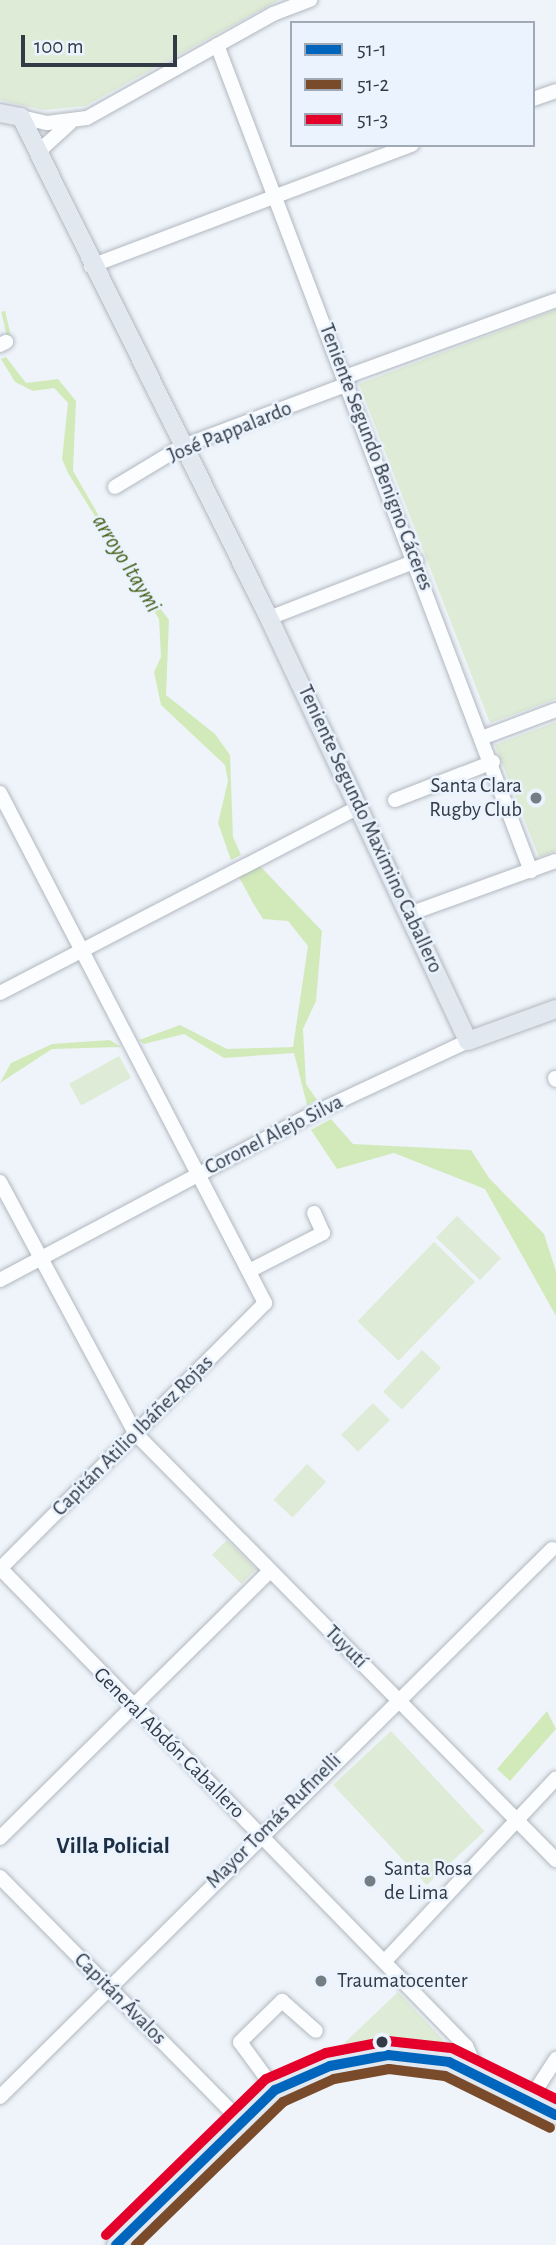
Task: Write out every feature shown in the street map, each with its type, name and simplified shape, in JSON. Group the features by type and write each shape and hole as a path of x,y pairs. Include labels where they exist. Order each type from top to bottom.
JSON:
{"main road":[{"path":"0,113 21,117"},
{"name":"Teniente Segundo Maximino Caballero","path":"21,117 91,266 269,618 412,913 468,1041"},
{"name":"Coronel Alejo Silva","path":"468,1041 556,1009"},
{"path":"116,2245 275,2090 330,2066 388,2055 449,2062 478,2073 556,2115"}],"street":[{"path":"37,152 70,123 217,45 310,0"},
{"name":"Teniente Segundo Benigno Cáceres","path":"217,45 484,737 531,871"},
{"path":"535,98 556,91"},
{"path":"21,117 70,123"},
{"path":"91,266 407,147"},
{"name":"José Pappalardo","path":"115,487 183,446 556,300"},
{"path":"269,618 416,561"},
{"path":"484,737 556,710"},
{"path":"395,800 493,762"},
{"path":"0,795 251,1270 323,1233 314,1213"},
{"path":"0,993 252,858 359,807"},
{"path":"412,913 556,861"},
{"name":"Coronel Alejo Silva","path":"0,1280 318,1111 468,1041"},
{"name":"Tuyutí","path":"0,1182 135,1433 556,1860"},
{"name":"Capitán Atilio Ibáñez Rojas","path":"0,1569 265,1303 251,1270"},
{"name":"Mayor Tomás Rufinelli","path":"0,2097 260,1834 552,1549"},
{"name":"General Abdón Caballero","path":"0,1569 466,2046 478,2073"},
{"path":"0,1838 270,1571"},
{"path":"385,1961 556,1778"},
{"name":"Capitán Ávalos","path":"0,1877 241,2121"},
{"path":"275,2090 240,2042 282,2001 316,2031"},
{"path":"530,2099 556,2059"}],"shaded area":[{"path":"0,0 279,0 85,106 43,110 0,100"},
{"path":"556,310 556,699 490,723 359,384"},
{"name":"Santa Clara Rugby Club","path":"556,722 556,851 539,857 495,745"},
{"path":"119,1056 131,1078 81,1105 69,1084"},
{"path":"457,1216 501,1258 480,1280 436,1238"},
{"path":"434,1242 475,1282 399,1361 358,1321"},
{"path":"422,1350 441,1368 402,1409 383,1392"},
{"path":"373,1403 390,1420 358,1452 341,1435"},
{"path":"307,1464 326,1482 293,1518 274,1500"},
{"path":"227,1540 256,1569 241,1584 212,1555"},
{"path":"391,1731 484,1831 427,1885 333,1785"},
{"path":"398,1992 450,2047 391,2043 337,2050"}],"water":[{"path":"6,357 26,383 58,379 76,401 73,471 125,561 169,620 166,695 215,734 230,755 233,837 241,855 231,860 218,823 228,781 225,765 161,705 154,672 161,657 159,619 68,473 62,459 68,403 54,388 33,391 15,382 1,359"},
{"path":"260,866 322,931 316,1001 303,1029 306,1084 317,1100 307,1105 294,1053 224,1058 184,1034 144,1044 139,1040 180,1025 227,1049 293,1047 308,946 288,921 263,919 253,903 239,877"},
{"path":"110,1040 121,1047 52,1049 0,1083 11,1063 52,1044"},
{"path":"331,1119 353,1144 471,1150 489,1178 544,1234 556,1271 556,1316 485,1189 394,1153 337,1169 311,1130"},
{"path":"547,1711 556,1729 510,1781 497,1769"}],"waterway":[{"name":"arroyo Itaymi","path":"4,313 10,339"}],"transit line":[{"name":"51-3","path":"106,2235 266,2079 326,2053 388,2041 452,2048 556,2099"},
{"name":"51-1","path":"116,2245 275,2090 330,2066 388,2055 449,2062 556,2115"},
{"name":"51-2","path":"136,2245 283,2102 334,2079 389,2069 445,2076 550,2128"}],"place":[{"name":"Santa Clara Rugby Club","path":"536,798"},
{"name":"Santa Rosa de Lima","path":"370,1881"},
{"name":"Traumatocenter","path":"321,1981"}],"district":[{"name":"Villa Policial","path":"113,1847"}]}
